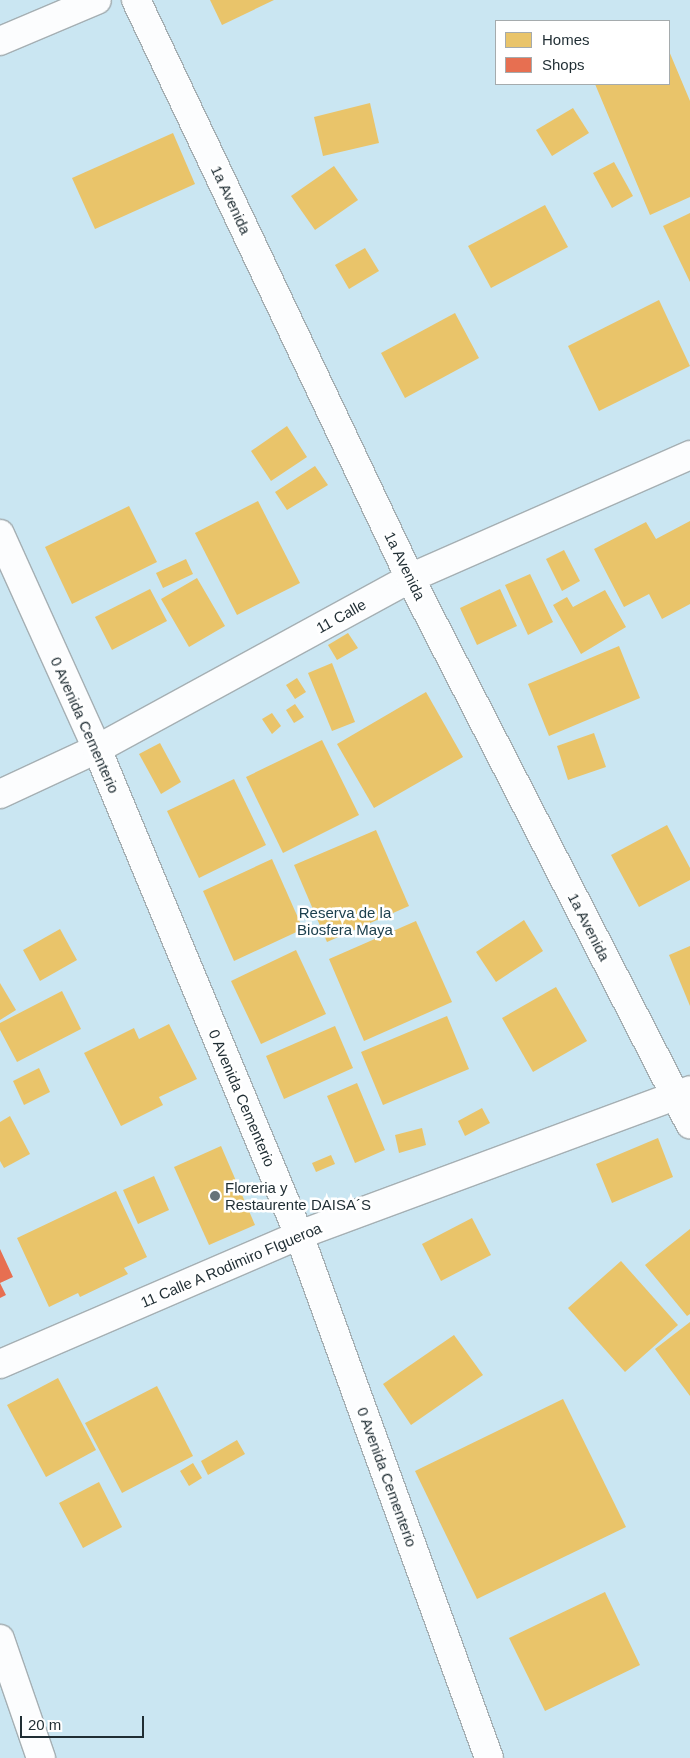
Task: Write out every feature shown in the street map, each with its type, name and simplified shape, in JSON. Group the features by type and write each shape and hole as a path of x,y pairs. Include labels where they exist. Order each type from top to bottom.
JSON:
{"street":[{"path":"0,40 97,0"},
{"name":"1a Avenida","path":"136,0 410,578 683,1093 690,1124"},
{"name":"11 Calle","path":"0,794 97,749 410,578 690,455"},
{"name":"0 Avenida Cementerio","path":"0,534 97,749 299,1235 489,1758"},
{"name":"11 Calle A Rodimiro FIgueroa","path":"0,1364 299,1235 683,1093"},
{"path":"0,1639 41,1758"}],"green space":[{"name":"Reserva de la Biosfera Maya","path":"0,0 690,0 690,1758 0,1758"}],"building: Homes":[{"path":"210,0 274,0 222,25"},
{"path":"670,53 690,101 690,197 650,215 595,85 670,85"},
{"path":"370,103 379,143 323,156 314,117"},
{"path":"573,108 589,133 552,156 536,130"},
{"path":"173,133 195,184 95,229 72,178"},
{"path":"614,162 633,196 612,208 593,173"},
{"path":"334,166 358,200 315,230 291,196"},
{"path":"545,205 568,247 491,288 468,246"},
{"path":"690,213 690,282 663,226"},
{"path":"365,248 379,271 349,289 335,265"},
{"path":"659,300 690,366 599,411 568,346"},
{"path":"455,313 479,358 405,398 381,353"},
{"path":"287,426 307,457 271,481 251,451"},
{"path":"315,466 328,485 287,510 275,492"},
{"path":"258,501 300,583 237,615 195,533"},
{"path":"129,506 157,562 72,604 45,547"},
{"path":"690,521 690,604 662,619 649,594 624,607 594,549 646,522 656,539"},
{"path":"564,550 580,581 562,591 546,559"},
{"path":"186,559 193,574 163,588 156,573"},
{"path":"530,574 553,622 528,635 505,585"},
{"path":"197,578 225,626 189,647 161,599"},
{"path":"150,589 167,621 112,650 95,617"},
{"path":"500,589 517,626 477,645 460,608"},
{"path":"605,590 626,627 581,654 553,605 567,597 573,607"},
{"path":"348,633 358,648 337,660 328,645"},
{"path":"619,646 640,698 549,736 528,684"},
{"path":"332,663 355,722 332,731 308,673"},
{"path":"297,678 306,692 295,699 286,685"},
{"path":"426,692 463,757 374,808 337,744"},
{"path":"295,704 304,717 294,723 286,710"},
{"path":"272,713 281,726 272,734 262,719"},
{"path":"594,733 606,767 568,780 557,746"},
{"path":"322,740 359,815 283,853 246,777"},
{"path":"160,743 181,782 161,794 139,754"},
{"path":"234,779 266,845 199,878 167,811"},
{"path":"667,825 690,868 690,880 639,907 611,855"},
{"path":"376,830 409,906 327,942 294,865"},
{"path":"272,859 303,929 234,961 203,891"},
{"path":"524,920 543,951 496,982 476,952"},
{"path":"416,921 452,1002 364,1041 329,959"},
{"path":"60,929 77,960 40,981 23,950"},
{"path":"690,946 690,1006 669,955"},
{"path":"296,950 326,1014 261,1044 231,981"},
{"path":"0,983 16,1010 0,1020"},
{"path":"556,987 587,1041 533,1072 502,1018"},
{"path":"62,991 81,1029 17,1062 0,1030 0,1023"},
{"path":"447,1016 469,1069 383,1105 361,1052"},
{"path":"169,1024 197,1079 159,1097 163,1105 121,1126 84,1053 134,1028 139,1039"},
{"path":"335,1026 353,1068 284,1099 266,1056"},
{"path":"39,1068 50,1092 24,1105 13,1081"},
{"path":"357,1083 385,1150 355,1163 327,1096"},
{"path":"482,1108 490,1123 465,1136 458,1121"},
{"path":"10,1116 30,1154 4,1168 0,1161 0,1122"},
{"path":"422,1128 426,1145 399,1153 395,1135"},
{"path":"658,1138 673,1177 612,1203 596,1164"},
{"name":"Floreria y Restaurente DAISA´S","path":"221,1146 255,1225 209,1245 174,1167"},
{"path":"331,1155 335,1164 316,1172 312,1163"},
{"path":"154,1176 169,1210 138,1224 123,1190"},
{"path":"116,1191 147,1257 124,1268 128,1274 80,1297 78,1293 49,1307 17,1238"},
{"path":"472,1218 491,1255 441,1281 422,1244"},
{"path":"690,1229 690,1314 687,1316 645,1265"},
{"path":"621,1261 678,1325 625,1372 568,1308"},
{"path":"690,1322 690,1396 655,1349"},
{"path":"454,1335 483,1375 411,1425 383,1384"},
{"path":"58,1378 96,1450 46,1477 7,1405"},
{"path":"157,1386 193,1456 122,1493 85,1423"},
{"path":"563,1399 626,1527 477,1599 415,1471"},
{"path":"237,1440 245,1454 208,1475 201,1461"},
{"path":"193,1463 202,1478 189,1486 180,1471"},
{"path":"99,1482 122,1527 83,1548 59,1503"},
{"path":"605,1592 640,1665 545,1711 509,1638"}],"building: Shops":[{"path":"0,1249 13,1277 0,1283"},
{"path":"0,1283 6,1295 0,1298"}],"place":[{"name":"Floreria y Restaurente DAISA´S","path":"215,1196"}]}
